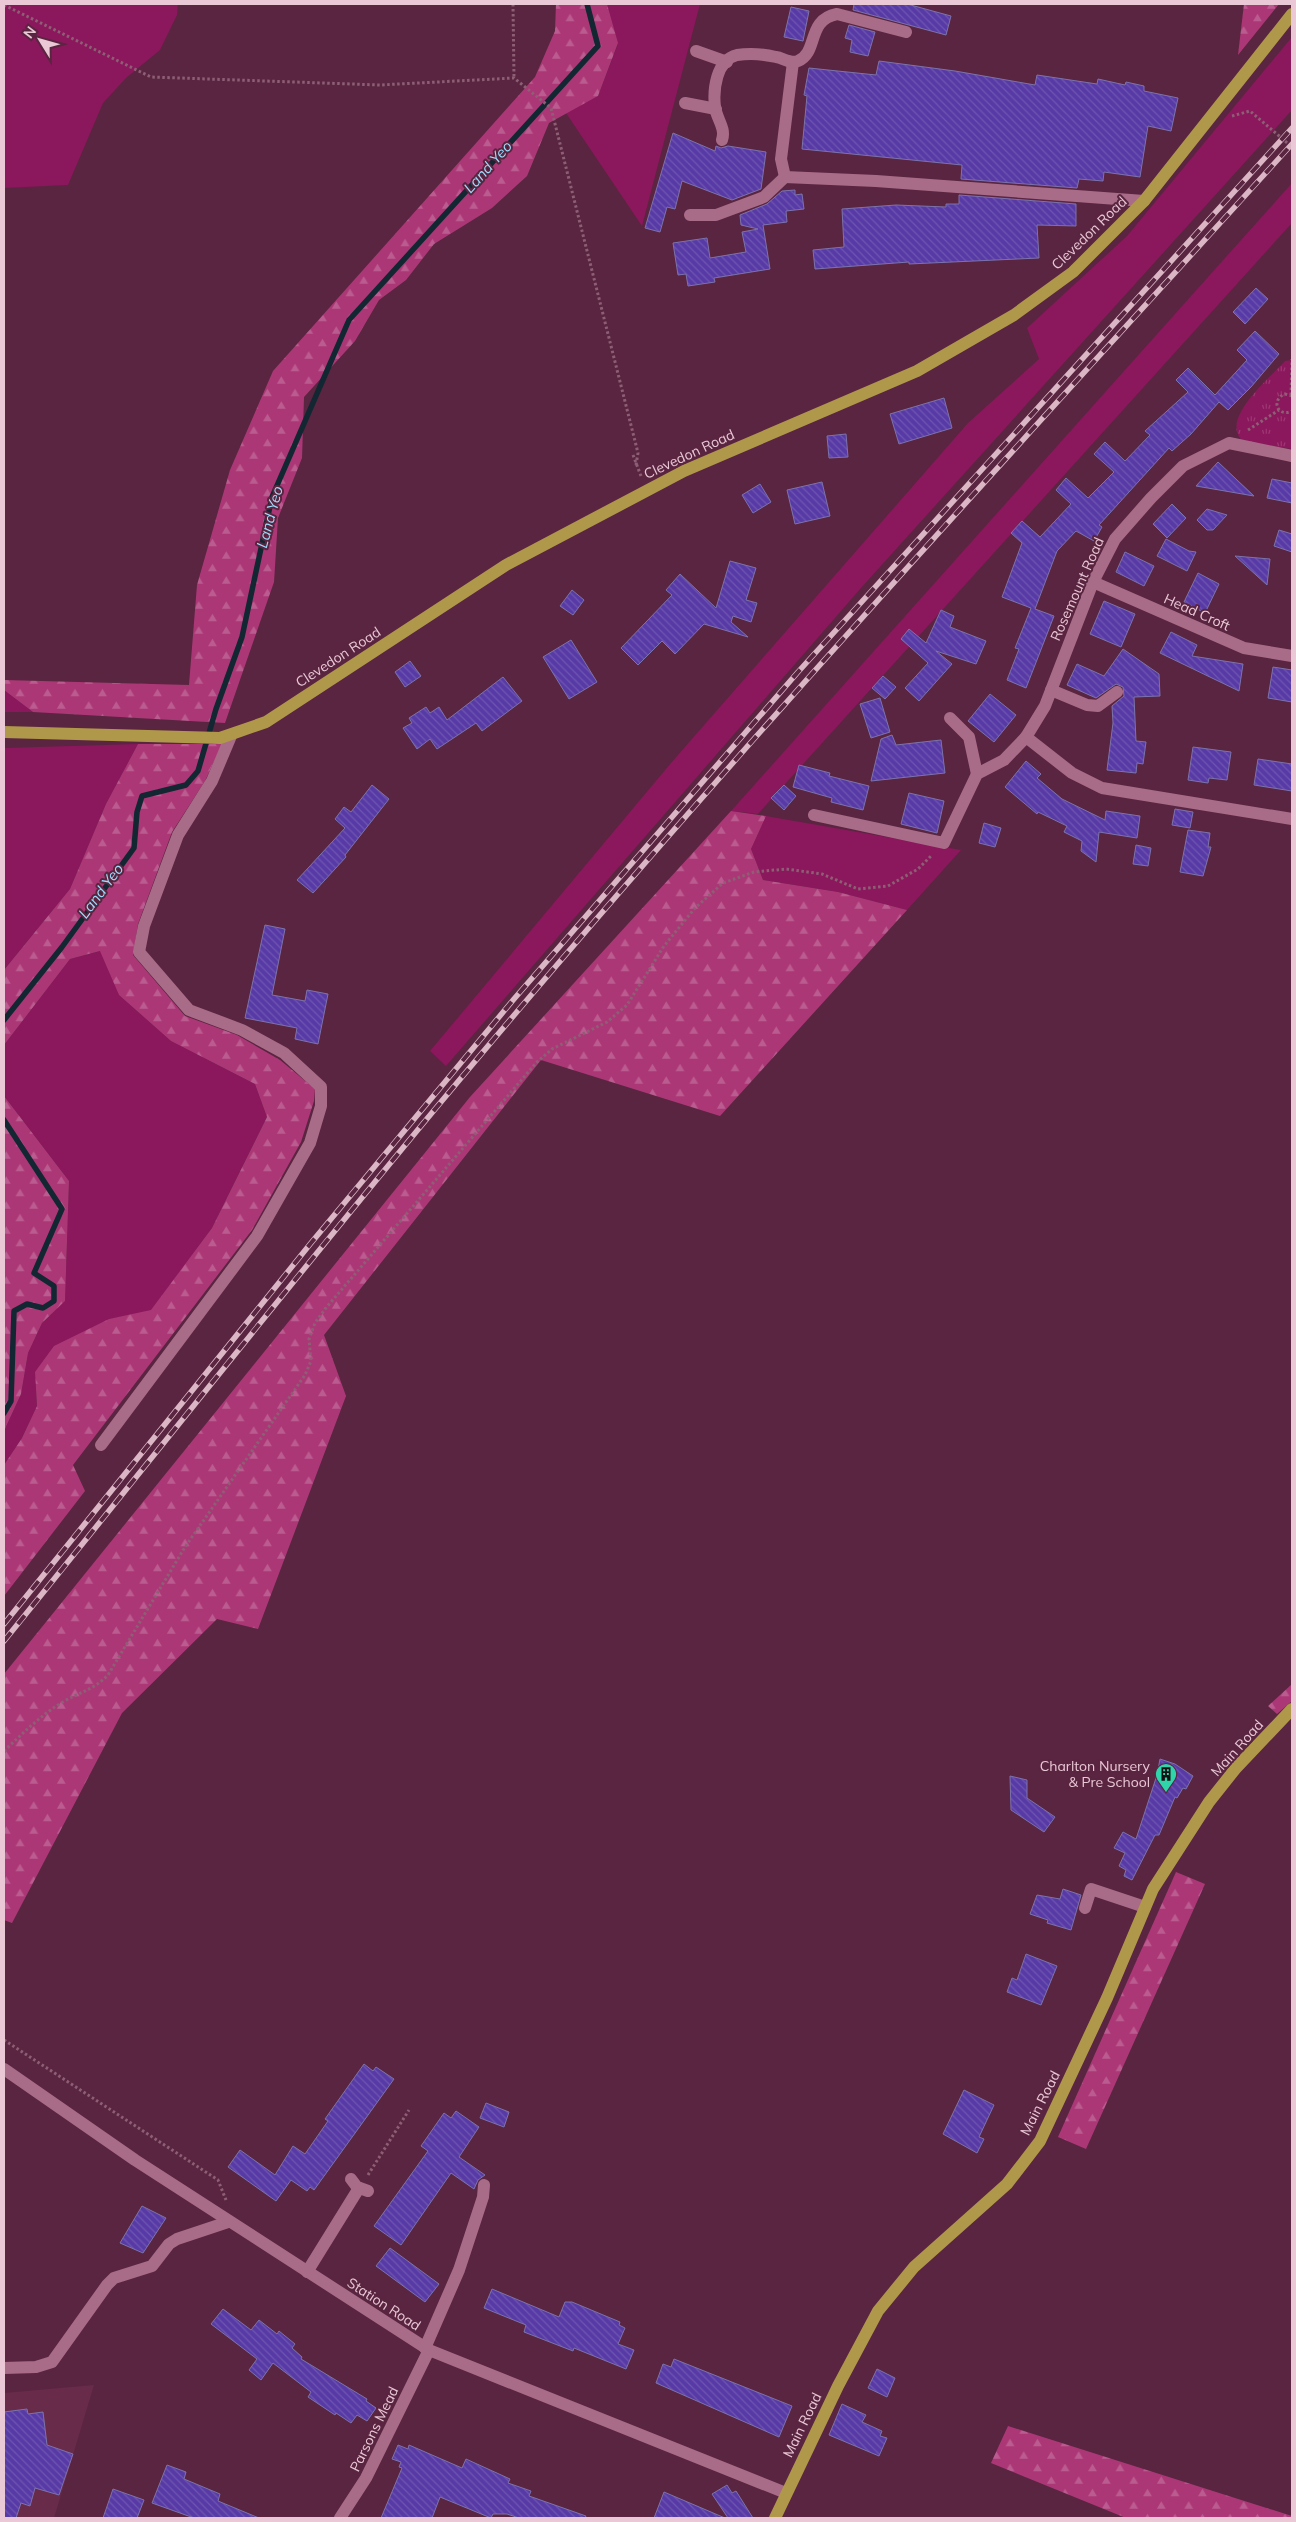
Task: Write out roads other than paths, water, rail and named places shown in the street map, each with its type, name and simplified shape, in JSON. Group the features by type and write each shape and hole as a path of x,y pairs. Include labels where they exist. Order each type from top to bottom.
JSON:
{"main road":[{"name":"Clevedon Road","path":"4,732 226,737 266,722 506,565 684,471 917,371 1014,315 1073,272 1144,201 1292,14"},
{"name":"Main Road","path":"775,2518 838,2386 878,2311 914,2267 1007,2184 1040,2141 1108,1998 1153,1889 1209,1802 1236,1768 1292,1710"}],"street":[{"path":"722,140 724,134 716,109 714,89 719,71 735,56 755,54 777,57 792,62 799,61 807,54 816,27 827,16 837,14 906,32"},
{"path":"696,51 727,62"},
{"path":"785,177 781,160 792,62"},
{"path":"685,102 716,109"},
{"path":"690,215 716,216 764,197 785,177 876,181 1144,201"},
{"name":"Rosemount Road","path":"977,774 1004,760 1026,737 1045,706 1094,582 1115,539 1151,498 1183,466 1229,443 1292,456"},
{"name":"Head Croft","path":"1094,582 1244,648 1292,656"},
{"path":"1051,690 1088,705 1098,706 1117,692"},
{"path":"814,815 944,842 977,774 969,737 950,718"},
{"path":"101,1445 257,1236 310,1142 320,1106 322,1087 284,1053 242,1030 189,1010 140,952 144,926 178,835 212,781 226,737"},
{"path":"1026,737 1072,773 1102,788 1292,819"},
{"path":"1085,1908 1091,1889 1145,1907"},
{"name":"Station Road","path":"4,2069 232,2224 427,2349 786,2493"},
{"name":"Parsons Mead","path":"340,2518 364,2484 427,2349 459,2270 483,2197 484,2185"},
{"path":"307,2272 359,2186"},
{"path":"4,2368 36,2367 52,2362 114,2278 152,2266 168,2244 177,2239 232,2224"}],"waterway":[{"name":"Land Yeo","path":"4,1020 62,947 134,848 137,812 142,796 186,785 198,771 216,709 242,637 272,497 349,320 598,46 587,4"},
{"name":"Land Yeo","path":"4,1120 62,1209 34,1273 54,1286 54,1301 43,1308 27,1304 14,1311 11,1401 4,1413"}],"railway":[{"path":"4,1624 311,1243 514,999 798,672 1292,128"},
{"path":"4,1641 364,1195 630,880 848,633 1292,144"}],"place":[{"name":"Charlton Nursery & Pre School","path":"1166,1793"}]}
